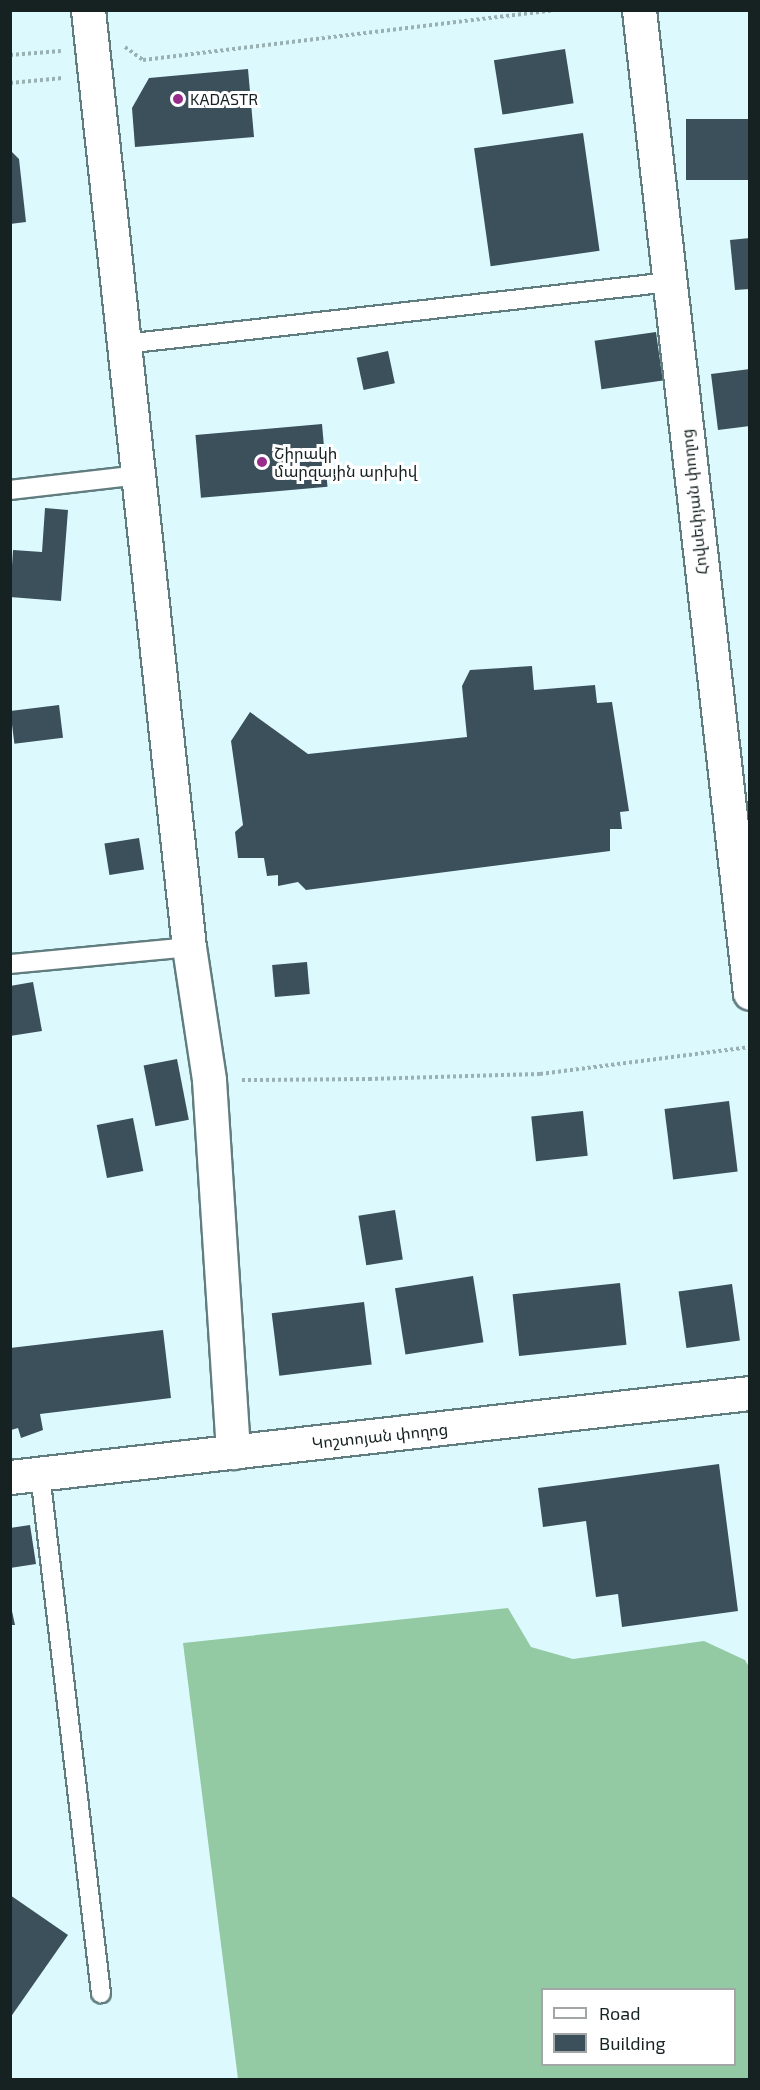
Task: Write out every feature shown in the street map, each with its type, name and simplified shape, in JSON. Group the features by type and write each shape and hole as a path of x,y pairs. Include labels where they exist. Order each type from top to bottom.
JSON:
{"street":[{"path":"88,10 189,947 209,1080 233,1452"},
{"name":"Հովսեփյան փողոց","path":"639,10 750,993"},
{"name":"Կոշտոյան փողոց","path":"25,1475 750,1393"}],"lane":[{"path":"125,344 670,282"},
{"path":"10,490 139,475"},
{"path":"10,964 189,947"},
{"path":"25,1475 101,1993"}],"path":[{"path":"122,45 143,60 558,10"},
{"path":"10,56 64,51 65,60"},
{"path":"10,83 68,78 66,69"},
{"path":"209,1080 369,1079 540,1074 750,1047"}],"green space":[{"path":"508,1608 531,1647 573,1659 704,1641 745,1660 749,1667 749,2079 238,2079 183,1643"}],"building":[{"path":"565,49 574,103 502,115 494,60"},
{"path":"248,69 254,137 135,147 132,108 149,78"},
{"path":"686,119 750,119 750,180 686,180"},
{"path":"583,133 600,251 491,266 474,148"},
{"path":"10,150 19,159 26,222 10,224"},
{"path":"750,238 750,289 735,290 730,240"},
{"path":"656,332 663,381 601,389 595,341"},
{"path":"388,351 395,383 364,390 357,358"},
{"path":"750,369 750,426 718,430 711,374"},
{"name":"Շիրակի մարզային արխիվ","path":"322,424 327,487 201,498 195,435"},
{"path":"45,508 68,510 61,601 10,597 13,550 42,552"},
{"path":"532,666 534,690 595,685 597,703 612,702 629,811 620,812 622,829 610,829 610,851 306,890 298,882 278,886 278,875 267,876 264,858 238,858 235,832 243,825 231,741 250,712 308,754 467,737 462,686 470,670"},
{"path":"59,705 63,738 14,744 10,711"},
{"path":"139,838 144,870 109,875 104,843"},
{"path":"307,962 310,994 275,997 272,965"},
{"path":"33,982 42,1031 10,1036 10,986"},
{"path":"177,1059 189,1120 155,1126 144,1065"},
{"path":"729,1101 738,1171 673,1179 664,1109"},
{"path":"583,1111 588,1156 536,1161 531,1116"},
{"path":"133,1118 143,1171 107,1178 97,1125"},
{"path":"395,1210 403,1259 366,1265 358,1216"},
{"path":"473,1276 483,1342 405,1355 395,1288"},
{"path":"620,1283 626,1345 519,1356 513,1294"},
{"path":"732,1284 740,1340 686,1348 679,1292"},
{"path":"364,1302 372,1365 279,1376 272,1313"},
{"path":"163,1330 171,1398 40,1414 43,1430 21,1438 18,1428 11,1430 10,1348"},
{"path":"719,1464 738,1611 622,1627 618,1594 596,1597 586,1521 543,1527 538,1488"},
{"path":"30,1525 36,1564 10,1568 10,1528"},
{"path":"10,1602 15,1625 10,1625"},
{"path":"10,1895 68,1935 10,2018"}],"place":[{"name":"KADASTR","path":"178,99"},
{"name":"Շիրակի մարզային արխիվ","path":"262,462"}]}
